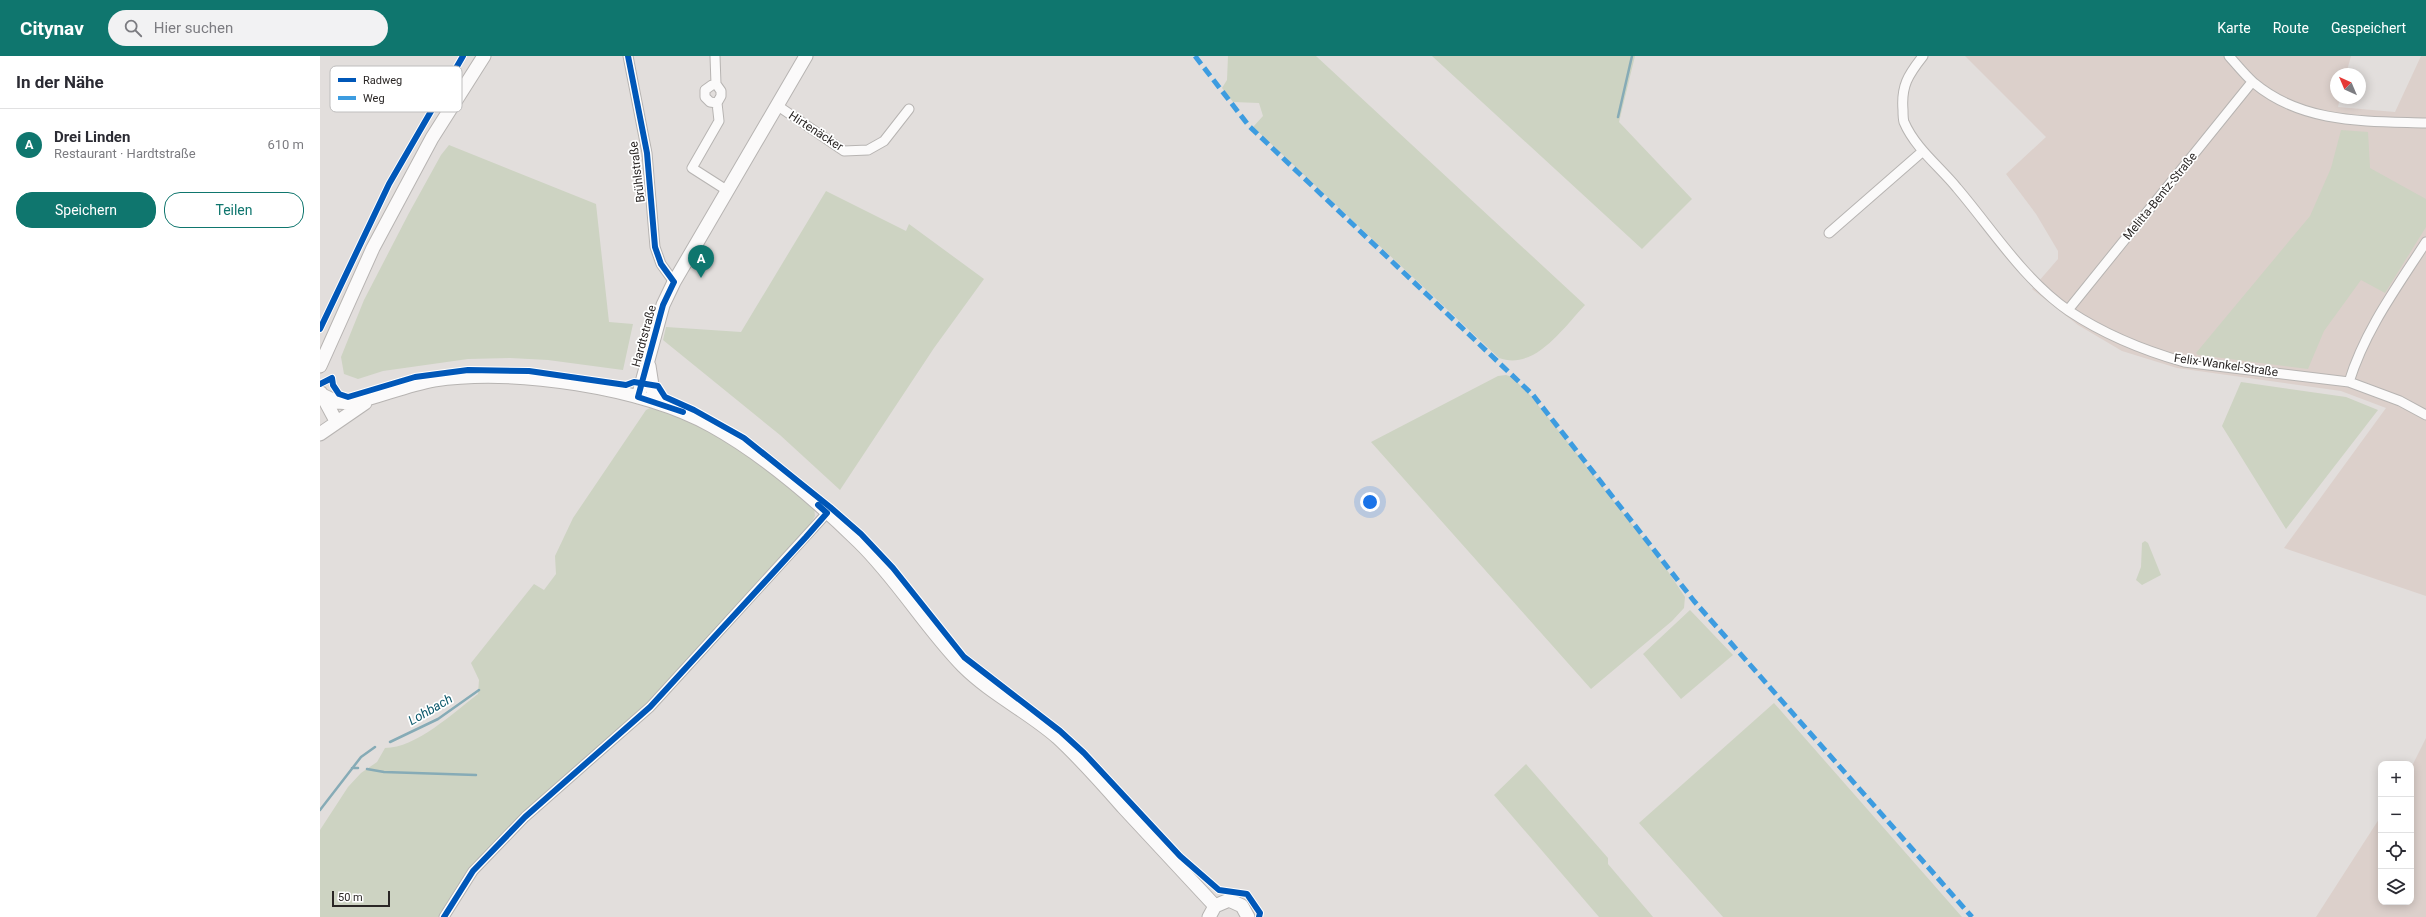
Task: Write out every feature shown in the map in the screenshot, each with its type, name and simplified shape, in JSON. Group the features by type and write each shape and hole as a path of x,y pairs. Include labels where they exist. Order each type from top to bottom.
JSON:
{"main road":[{"path":"462,92 484,56"},
{"name":"Hardtstraße","path":"638,397 663,305 674,282 806,56"},
{"path":"320,366 373,248 420,160 450,112"},
{"path":"648,361 653,392 658,403"},
{"path":"321,392 337,402 351,403 374,398 434,380 492,377 561,381 638,397 658,403 709,424 741,443 827,513 859,542 891,577 946,648 965,668 991,690 1034,719 1078,757 1212,911 1224,901 1234,901 1242,906 1248,917"},
{"path":"321,392 336,421"},
{"path":"320,434 336,421 374,398"}],"street":[{"name":"Brühlstraße","path":"628,56 647,153 655,247 661,264 674,282"},
{"path":"715,56 716,84 721,91 721,96 717,103 719,121 692,168 728,191"},
{"name":"Felix-Wankel-Straße","path":"1923,56 1908,78 1902,94 1904,121 1923,151 1957,188 1992,234 2039,284 2068,310 2116,339 2184,362 2349,382 2400,401 2426,415"},
{"path":"2229,56 2252,82 2292,106 2337,119 2426,123"},
{"name":"Melitta-Bentz-Straße","path":"2068,310 2252,82"},
{"path":"716,84 705,90 705,97 710,102 717,103"},
{"name":"Hirtenäcker","path":"778,106 844,151 868,150 884,141 909,109"},
{"path":"1829,233 1923,151"},
{"path":"2349,382 2361,346 2373,324 2426,242"},
{"path":"444,917 473,871 525,817 650,707 827,513"}],"shaded area":[{"path":"1965,56 2351,56 2348,68 2330,68 2330,104 2339,104 2338,107 2395,112 2421,56 2426,56 2426,596 2284,548 2386,408 2341,391 2177,368 2122,351 2078,325 2032,289 2058,259 2058,251 2036,214 2006,174 2046,137"},
{"path":"2426,738 2426,917 2316,917 2378,821 2378,905 2414,905 2414,762"}],"green space":[{"path":"1228,56 1316,56 1585,305 1558,335 1536,353 1525,358 1512,360 1499,358 1253,127 1263,116 1259,103 1233,102 1222,88 1227,80"},
{"path":"1432,56 1635,56 1619,122 1692,199 1642,249"},
{"path":"2341,130 2368,132 2370,168 2426,199 2426,227 2385,293 2361,280 2324,331 2308,369 2198,355 2196,353 2310,216 2331,168"},
{"path":"449,145 596,204 609,322 633,324 623,370 548,360 510,358 468,359 383,371 358,379 344,374 341,357 364,300 409,213 441,155"},
{"path":"826,191 906,231 909,224 984,279 934,348 840,490 780,435 663,340 666,327 741,332"},
{"path":"1506,375 1512,377 1529,394 1563,436 1663,564 1685,597 1684,608 1672,621 1591,689 1371,442 1498,376"},
{"path":"2241,382 2346,397 2378,410 2286,529 2222,426"},
{"path":"652,407 708,429 740,448 814,507 815,516 810,525 644,708 490,847 456,888 439,917 320,917 320,830 348,787 361,773 377,762 385,748 409,742 421,736 434,728 478,694 479,680 471,663 534,584 544,590 556,574 555,556 573,518 646,410"},
{"path":"2145,541 2148,543 2161,575 2142,585 2136,580 2141,567 2142,543"},
{"path":"1690,610 1733,655 1681,699 1643,654"},
{"path":"1774,703 1962,917 1723,917 1639,823"},
{"path":"1526,764 1608,858 1608,864 1653,917 1599,917 1494,795"}],"waterway":[{"path":"1618,117 1632,56"},
{"name":"Lohbach","path":"390,742 438,719 479,690"},
{"name":"Lohbach","path":"320,810 361,757 375,747"},
{"name":"Lohbach","path":"352,768 358,768"},
{"path":"367,769 384,772 476,775"}],"marked path":[{"path":"1195,56 1249,126 1533,395 1694,601 1972,917"}],"cycle path":[{"path":"457,66 463,56"},
{"path":"628,56 647,153 655,247 661,264 674,282 663,305 638,397 683,412"},
{"path":"320,329 389,184 431,112"},
{"path":"320,384 332,378 333,385 339,394 348,397 415,377 468,370 529,371 626,385 634,382 658,386 665,397 694,410 744,438 830,507 861,534 893,568 964,657 1060,731 1084,753 1180,856 1219,890 1247,894 1260,913 1259,917"},
{"path":"444,917 473,871 525,817 650,707 806,537 827,513 818,505"}],"place":[{"name":"Drei Linden","path":"701,278"}]}
